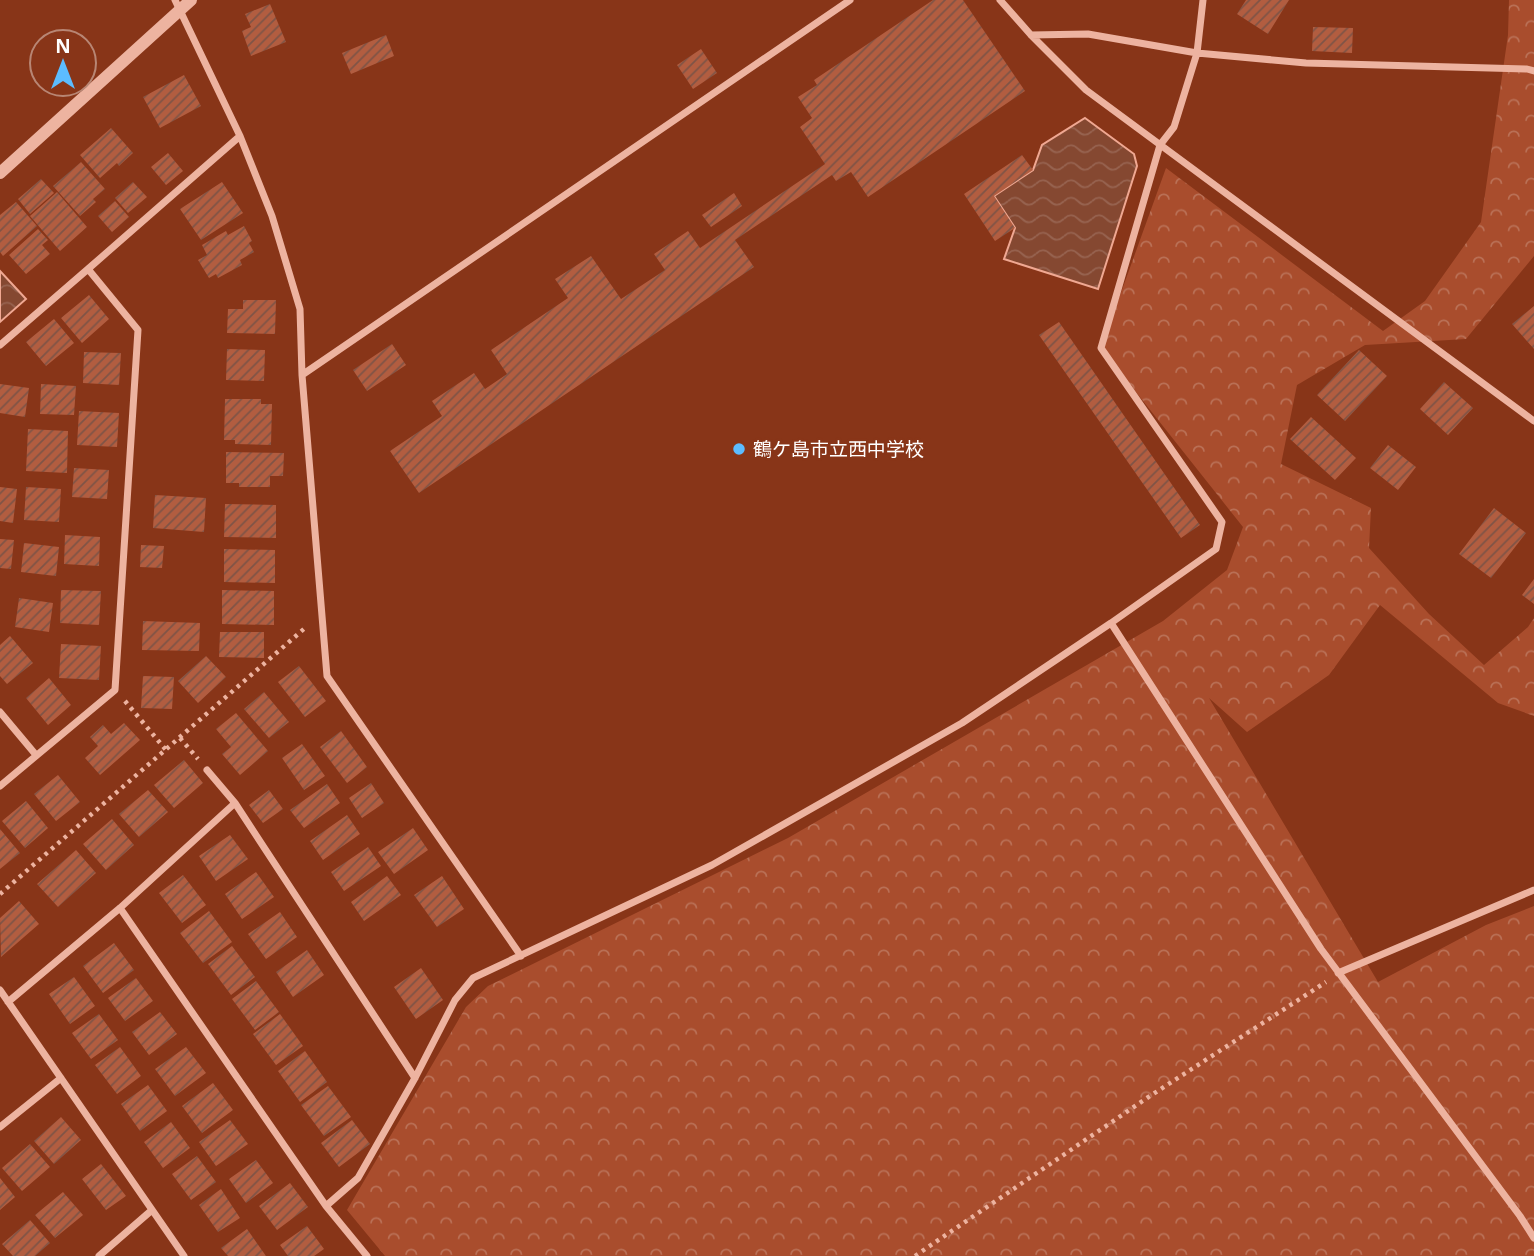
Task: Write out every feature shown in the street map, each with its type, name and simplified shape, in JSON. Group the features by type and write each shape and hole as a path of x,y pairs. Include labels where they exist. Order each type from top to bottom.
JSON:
{"street":[{"path":"0,173 177,5 191,0"},
{"path":"302,375 850,0"},
{"path":"1000,0 1086,90 1534,421"},
{"path":"326,1206 358,1178 415,1079 455,1000 473,978 724,858 962,723 1216,549 1222,522 1101,348 1160,145 1174,127 1197,53 1203,0"},
{"path":"177,5 240,136 272,216 300,309 302,375 327,676 521,956"},
{"path":"1031,35 1088,34 1197,53 1306,63 1534,71"},
{"path":"0,345 240,136"},
{"path":"0,786 116,690 138,330 89,270"},
{"path":"1111,623 1338,973 1534,1238"},
{"path":"0,712 36,755"},
{"path":"208,771 235,803 415,1079"},
{"path":"8,1002 120,908 235,803"},
{"path":"1338,973 1534,890"},
{"path":"120,908 326,1206 367,1256"},
{"path":"0,990 184,1256"},
{"path":"0,1127 61,1077"},
{"path":"99,1256 152,1210"}],"path":[{"path":"0,894 322,614"},
{"path":"116,690 166,750"},
{"path":"180,738 208,771"},
{"path":"915,1256 1147,1098 1338,973"}],"green space":[{"path":"1509,0 1534,0 1534,256 1466,339 1365,345 1297,385 1281,464 1371,508 1369,548 1429,614 1484,665 1528,627 1534,618 1534,716 1498,703 1380,605 1329,675 1247,732 1209,698 1378,982 1486,925 1534,906 1534,1256 385,1256 347,1210 466,1007 488,986 788,838 1163,621 1227,570 1243,527 1101,348 1166,168 1383,331 1425,301 1481,222 1508,35"}],"water":[{"path":"1085,118 1134,154 1137,166 1098,289 1004,259 1015,228 994,196 1033,170 1042,145"},
{"path":"0,271 26,299 0,322"}],"building":[{"path":"933,0 963,0 1025,91 868,197 851,172 836,181 832,175 735,240 754,267 419,493 390,451 442,416 432,401 474,373 485,389 507,374 491,350 568,298 555,279 591,256 621,299 665,270 654,254 688,231 700,248 825,164 800,127 812,118 798,97 817,85 814,80"},
{"path":"1246,0 1289,0 1268,34 1237,14"},
{"path":"270,4 286,42 251,56 242,31 251,27 245,14"},
{"path":"1313,27 1353,28 1352,53 1312,51"},
{"path":"386,35 394,56 351,74 342,53"},
{"path":"701,49 717,73 693,89 677,65"},
{"path":"184,75 201,106 160,128 143,97"},
{"path":"111,128 133,153 100,178 80,155"},
{"path":"168,153 183,171 166,185 151,167"},
{"path":"1022,155 1033,170 994,196 1015,228 995,241 964,194"},
{"path":"81,162 105,189 93,199 96,202 80,216 53,186"},
{"path":"41,179 54,193 30,214 18,199"},
{"path":"133,182 147,197 128,213 115,198"},
{"path":"222,182 243,213 201,240 180,209"},
{"path":"57,192 87,227 60,251 30,216"},
{"path":"734,193 742,206 711,227 702,215"},
{"path":"115,201 129,217 112,232 98,216"},
{"path":"16,202 37,226 3,256 0,252 0,215"},
{"path":"244,226 254,252 240,260 242,265 218,278 216,274 209,278 198,260 207,255 202,245 226,231 228,235"},
{"path":"38,229 48,240 42,245 50,254 26,274 9,255"},
{"path":"89,295 109,319 82,343 61,318"},
{"path":"243,300 276,300 275,334 227,333 228,309 243,309"},
{"path":"1534,306 1534,349 1512,324"},
{"path":"54,319 74,343 46,366 26,342"},
{"path":"1059,322 1200,525 1181,538 1039,335"},
{"path":"392,344 406,365 367,391 353,370"},
{"path":"227,349 265,350 264,381 226,380"},
{"path":"1359,350 1387,376 1345,421 1317,395"},
{"path":"84,352 121,353 119,385 83,383"},
{"path":"1444,382 1473,408 1448,435 1420,409"},
{"path":"0,384 29,388 25,417 0,413"},
{"path":"41,384 76,386 74,415 40,414"},
{"path":"225,399 261,399 261,404 272,404 271,445 235,444 235,440 224,440"},
{"path":"79,411 119,413 117,447 77,445"},
{"path":"1311,417 1356,458 1335,480 1290,439"},
{"path":"28,429 68,431 67,473 26,471"},
{"path":"1388,445 1416,467 1398,490 1370,468"},
{"path":"226,452 284,453 283,476 270,476 270,487 239,487 239,483 226,483"},
{"path":"74,468 109,470 107,499 72,497"},
{"path":"0,487 17,489 13,523 0,521"},
{"path":"26,487 61,489 59,522 24,520"},
{"path":"155,495 206,498 204,532 153,528"},
{"path":"225,504 276,505 276,538 224,537"},
{"path":"1494,508 1526,533 1491,578 1459,554"},
{"path":"65,535 100,537 99,566 64,564"},
{"path":"0,539 14,540 11,569 0,568"},
{"path":"24,543 59,547 56,576 21,572"},
{"path":"141,545 164,546 162,568 140,567"},
{"path":"224,549 275,550 275,583 224,582"},
{"path":"1534,579 1534,604 1522,595"},
{"path":"61,590 101,591 99,625 60,623"},
{"path":"222,590 274,591 274,625 222,624"},
{"path":"19,598 53,603 49,632 15,627"},
{"path":"143,621 200,623 199,651 142,650"},
{"path":"220,632 264,632 264,658 219,657"},
{"path":"10,636 33,663 7,684 0,676 0,645"},
{"path":"61,644 101,646 99,680 59,678"},
{"path":"206,656 226,677 198,703 178,681"},
{"path":"299,666 326,701 305,717 278,682"},
{"path":"143,676 174,677 172,709 141,708"},
{"path":"49,678 71,705 48,725 26,698"},
{"path":"264,692 289,722 269,738 244,709"},
{"path":"236,713 268,751 240,775 222,754 231,747 216,729"},
{"path":"124,723 140,740 100,775 85,758 98,746 90,737 103,725 111,734"},
{"path":"341,731 367,767 347,783 320,747"},
{"path":"302,744 325,776 304,790 282,758"},
{"path":"184,760 203,783 174,808 154,785"},
{"path":"58,775 80,802 56,821 34,794"},
{"path":"371,783 384,803 362,818 349,798"},
{"path":"327,784 340,803 304,828 290,810"},
{"path":"148,790 168,812 139,837 119,814"},
{"path":"269,790 283,809 263,823 249,805"},
{"path":"26,801 48,828 25,848 2,821"},
{"path":"347,815 360,834 323,860 310,841"},
{"path":"112,819 134,845 106,870 83,844"},
{"path":"413,828 428,850 394,874 378,852"},
{"path":"0,829 20,853 0,869"},
{"path":"230,835 248,859 216,881 199,856"},
{"path":"368,847 381,866 344,891 331,872"},
{"path":"76,850 96,873 58,907 37,884"},
{"path":"256,872 274,897 242,919 225,894"},
{"path":"183,875 206,905 182,923 159,893"},
{"path":"387,876 401,895 364,921 351,902"},
{"path":"442,876 464,909 437,927 414,895"},
{"path":"19,901 39,924 1,957 0,918"},
{"path":"209,911 232,942 203,963 180,933"},
{"path":"280,912 297,937 266,959 248,934"},
{"path":"114,943 134,970 103,993 83,966"},
{"path":"232,946 255,977 231,995 208,964"},
{"path":"307,950 324,975 293,997 276,972"},
{"path":"421,968 443,1000 416,1019 394,987"},
{"path":"74,977 95,1006 70,1024 49,994"},
{"path":"136,978 153,1001 125,1021 108,998"},
{"path":"256,981 279,1012 255,1030 232,999"},
{"path":"160,1012 177,1034 149,1055 132,1032"},
{"path":"99,1014 118,1040 91,1059 72,1033"},
{"path":"280,1014 303,1046 276,1065 253,1034"},
{"path":"120,1047 141,1076 117,1094 95,1065"},
{"path":"186,1047 206,1073 175,1096 155,1069"},
{"path":"305,1051 327,1082 300,1102 278,1071"},
{"path":"213,1083 233,1110 202,1133 182,1106"},
{"path":"148,1085 167,1111 140,1131 121,1104"},
{"path":"328,1086 351,1117 324,1136 301,1105"},
{"path":"61,1117 81,1140 54,1164 34,1141"},
{"path":"230,1120 248,1144 216,1166 199,1142"},
{"path":"352,1120 370,1144 339,1167 321,1143"},
{"path":"171,1122 190,1148 163,1168 144,1142"},
{"path":"30,1144 50,1167 22,1191 2,1168"},
{"path":"197,1156 216,1182 191,1200 172,1174"},
{"path":"256,1160 273,1183 246,1203 229,1179"},
{"path":"101,1164 126,1196 106,1210 82,1179"},
{"path":"0,1178 15,1197 0,1210"},
{"path":"290,1183 308,1207 277,1230 259,1206"},
{"path":"221,1189 240,1218 218,1232 199,1205"},
{"path":"63,1192 83,1215 55,1238 35,1215"},
{"path":"30,1220 50,1243 35,1256 13,1256 2,1244"},
{"path":"307,1226 324,1249 314,1256 288,1256 280,1245"},
{"path":"247,1229 266,1256 228,1256 221,1248"}],"place":[{"name":"鶴ケ島市立西中学校","path":"739,449"}]}
